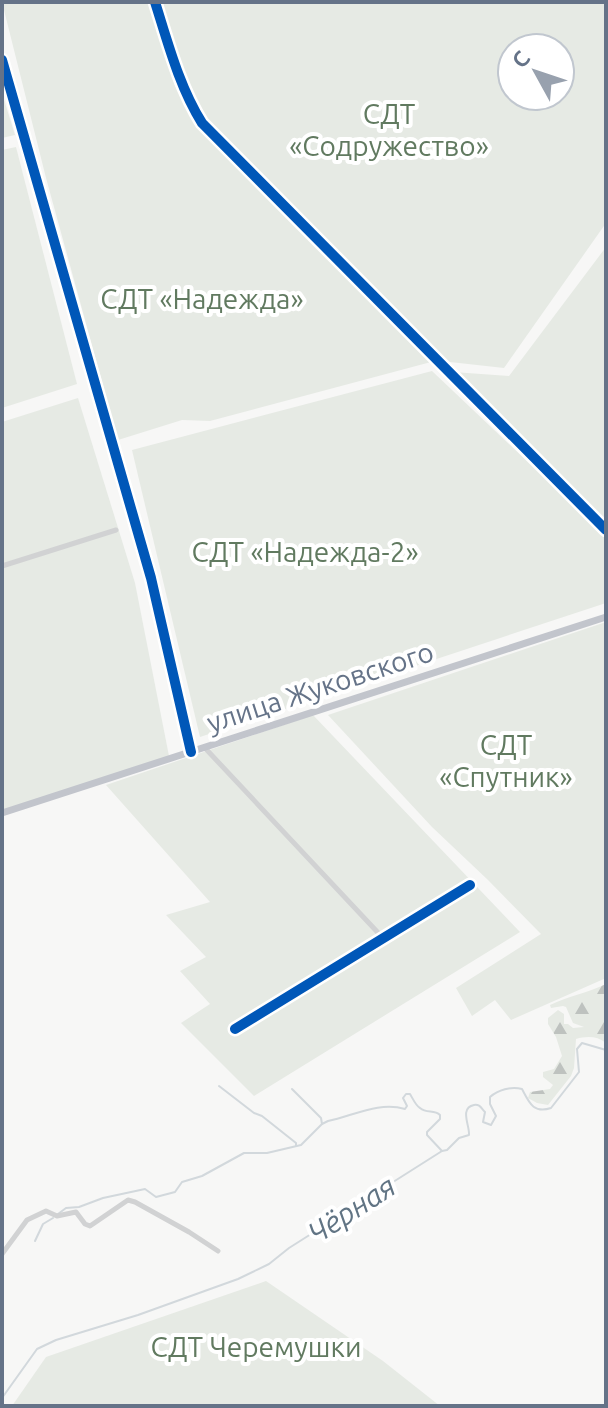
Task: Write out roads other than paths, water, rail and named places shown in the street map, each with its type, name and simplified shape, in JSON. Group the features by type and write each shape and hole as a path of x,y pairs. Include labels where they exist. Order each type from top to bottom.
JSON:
{"main road":[{"name":"улица Жуковского","path":"2,813 606,617"}],"street":[{"path":"155,2 181,82 202,123 606,530"},
{"path":"2,60 151,578 191,752"},
{"path":"2,566 116,530"},
{"path":"205,748 383,938"},
{"path":"235,1029 470,885"},
{"path":"2,1254 27,1220 46,1211 57,1216 76,1212 90,1226 128,1200 218,1251"}],"waterway":[{"name":"Чёрная","path":"2,1398 37,1349 238,1279 269,1264 289,1248 447,1150 459,1138 469,1135 466,1113 470,1107 480,1107 485,1112 483,1122 491,1125 496,1116 490,1097 513,1088 522,1089 536,1108 551,1108 579,1072 577,1049 582,1043 606,1050"},
{"path":"219,1086 262,1116 296,1146"},
{"path":"292,1089 321,1118 322,1124"},
{"path":"58,1214 66,1208 145,1189 156,1197 175,1192 182,1182 202,1176 244,1153 267,1153 301,1145 328,1121 376,1108 405,1109 407,1106 403,1098 406,1094 410,1094 423,1110 440,1115 427,1135 442,1151"},
{"path":"35,1241 43,1224 53,1218"}],"park label":[{"name":"СДТ «Содружество»","path":"389,130"},
{"name":"СДТ «Надежда»","path":"202,299"},
{"name":"СДТ «Надежда-2»","path":"305,552"},
{"name":"СДТ «Спутник»","path":"506,761"},
{"name":"СДТ Черемушки","path":"256,1347"}]}
